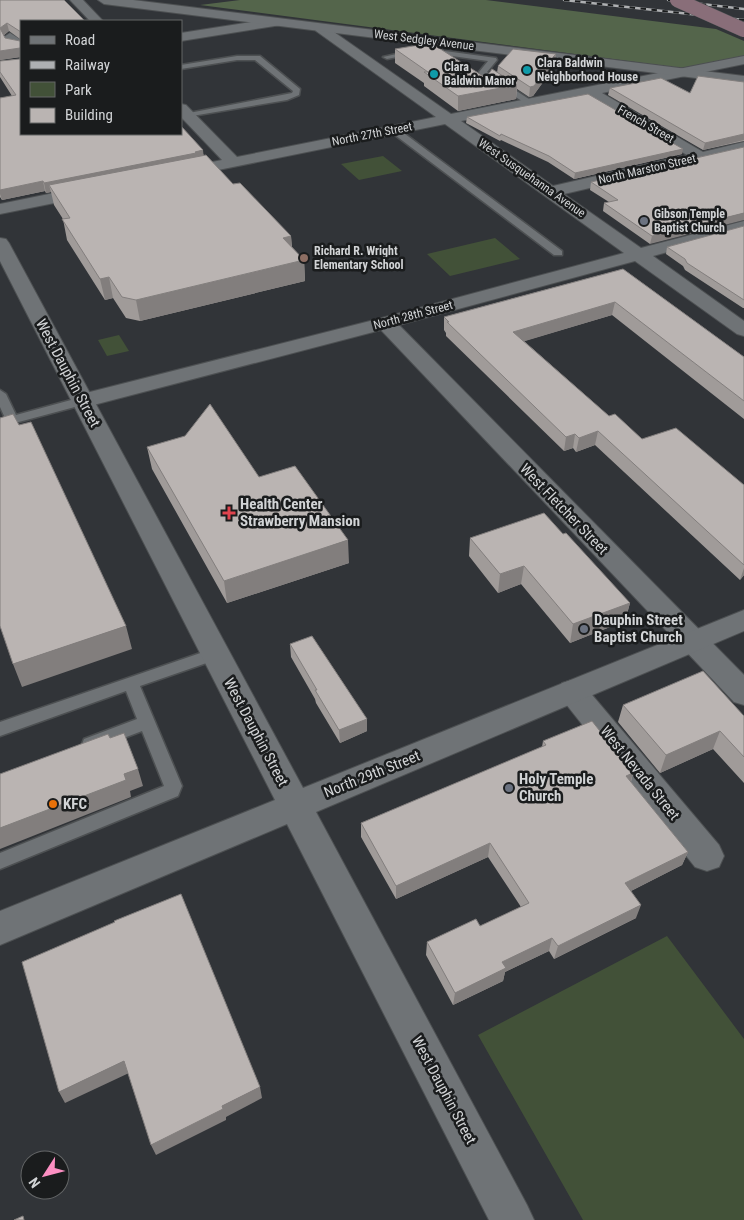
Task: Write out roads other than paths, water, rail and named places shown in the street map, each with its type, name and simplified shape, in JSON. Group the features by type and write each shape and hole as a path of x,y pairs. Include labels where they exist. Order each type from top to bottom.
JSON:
{"main road":[{"path":"677,0 744,30"}],"street":[{"path":"76,0 96,20"},
{"name":"West Sedgley Avenue","path":"104,0 744,80"},
{"path":"182,37 276,22"},
{"name":"West Susquehanna Avenue","path":"320,28 744,329"},
{"name":"North 27th Street","path":"165,175 744,60"},
{"name":"French Street","path":"590,92 701,157"},
{"path":"185,112 234,162"},
{"name":"North Marston Street","path":"551,192 744,147"},
{"path":"0,209 107,187"},
{"name":"North 28th Street","path":"82,401 385,323 744,226"},
{"name":"West Dauphin Street","path":"0,244 512,1220"},
{"name":"West Fletcher Street","path":"385,323 744,694"},
{"name":"North 29th Street","path":"0,928 744,620"},
{"name":"West Nevada Street","path":"572,691 707,856"}],"lane":[{"path":"387,57 423,50 492,60 483,72 531,103"},
{"path":"182,67 238,58 257,58 297,91 296,95 287,98 185,112"},
{"path":"394,130 558,253"},
{"path":"0,394 6,421 82,401"},
{"path":"0,729 215,654"},
{"path":"0,861 172,791 173,786 131,683"},
{"path":"74,750 147,722"}],"railway":[{"path":"564,0 744,20"},
{"path":"668,0 744,9"}],"place":[{"name":"Clara Baldwin Neighborhood House","path":"527,70"},
{"name":"Clara Baldwin Manor","path":"434,74"},
{"name":"Gibson Temple Baptist Church","path":"644,221"},
{"name":"Richard R. Wright Elementary School","path":"304,258"},
{"name":"Health Center Strawberry Mansion","path":"229,513"},
{"name":"Dauphin Street Baptist Church","path":"584,629"},
{"name":"Holy Temple Church","path":"509,788"},
{"name":"KFC","path":"53,804"}]}
